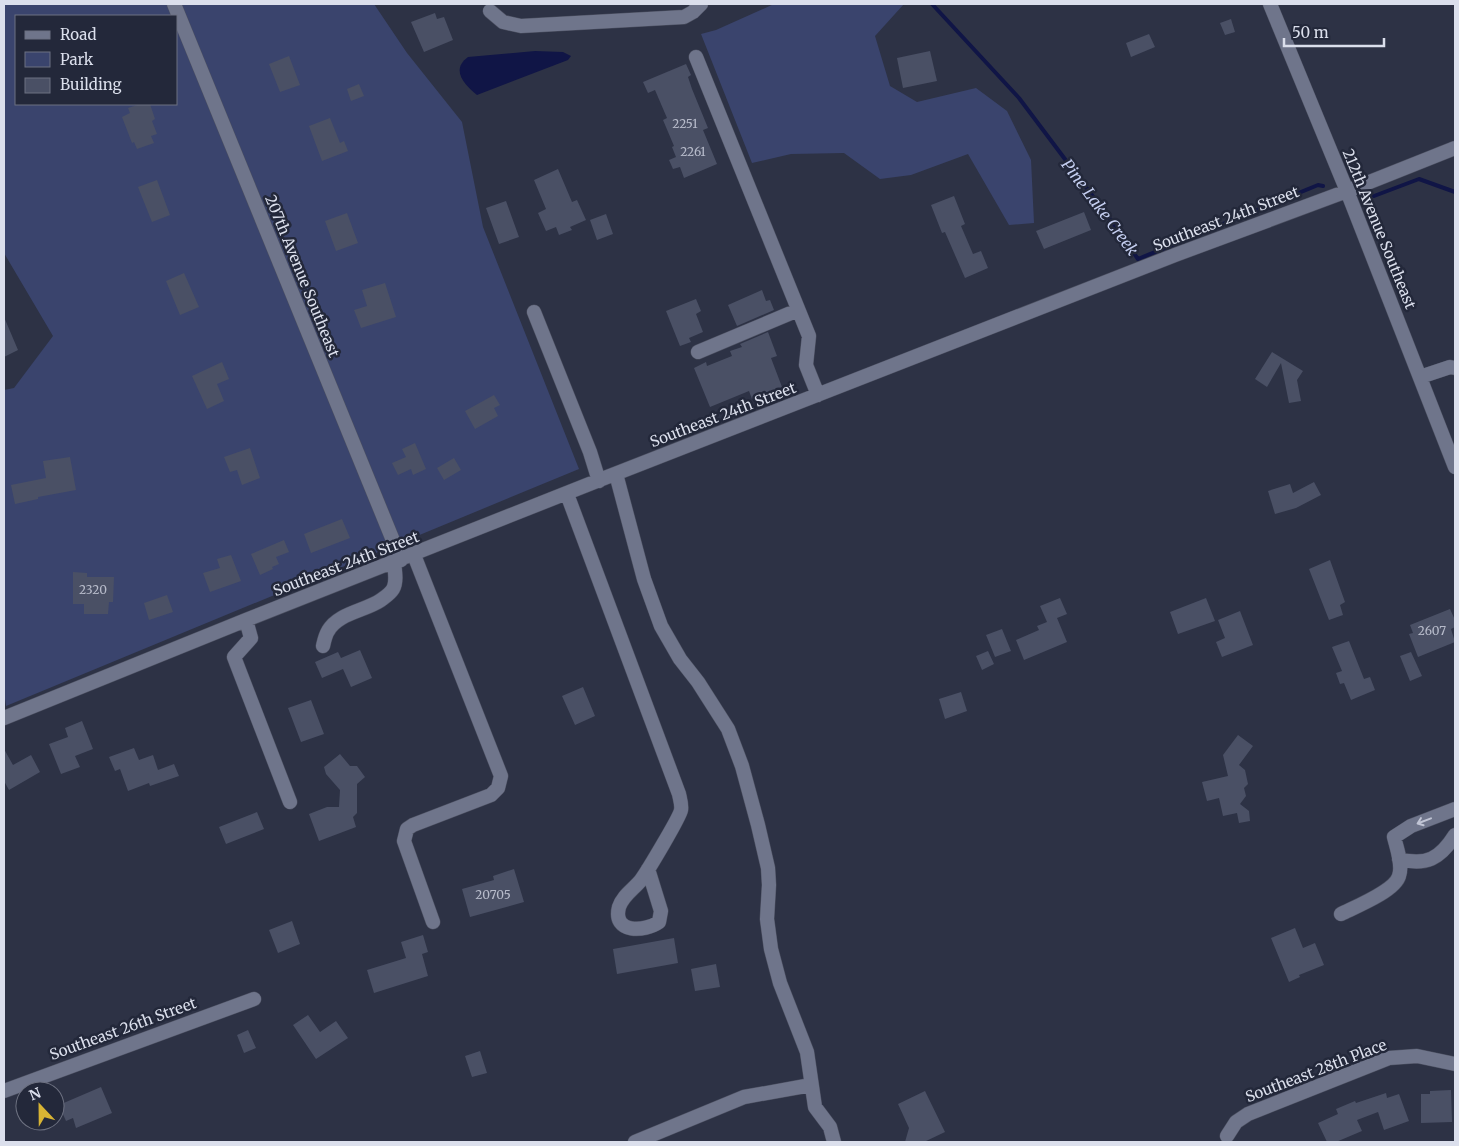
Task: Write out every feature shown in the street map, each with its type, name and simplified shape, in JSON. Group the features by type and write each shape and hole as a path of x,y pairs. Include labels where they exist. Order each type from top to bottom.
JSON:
{"street":[{"name":"207th Avenue Southeast","path":"174,4 397,561"},
{"path":"490,11 503,22 521,26 684,17 693,12 700,4"},
{"name":"212th Avenue Southeast","path":"1270,4 1347,191 1455,467"},
{"path":"696,57 809,336 806,366 818,395"},
{"name":"Southeast 24th Street","path":"4,718 616,474 1175,255 1347,191 1455,148"},
{"path":"698,352 798,310"},
{"path":"534,312 590,452 599,481"},
{"path":"1420,377 1450,367 1455,368"},
{"path":"616,474 647,589 661,626 680,659 698,682 728,729 742,766 768,868 767,919 771,950 780,983 807,1052 814,1107 830,1127 834,1142"},
{"path":"567,494 679,794 681,810 648,868"},
{"path":"414,555 501,776 498,788 491,795 407,829 404,841 433,922"},
{"path":"323,646 328,630 338,621 376,603 390,594 394,588 397,561"},
{"path":"246,620 251,638 234,657 290,802"},
{"path":"1341,914 1375,898 1397,881 1400,869 1394,838 1411,826 1455,809"},
{"path":"1399,859 1414,863 1431,860 1450,843 1455,835"},
{"name":"Southeast 26th Street","path":"4,1091 254,999"},
{"name":"Southeast 28th Place","path":"1227,1136 1236,1122 1248,1114 1389,1058 1417,1056 1455,1064"},
{"path":"636,1142 744,1097 811,1085"}],"green space":[{"path":"4,4 374,4 407,53 462,122 483,227 579,469 6,706 4,692 4,390 14,388 53,336 4,253"},
{"path":"774,4 904,4 875,36 890,86 917,102 976,88 1007,111 1031,160 1034,223 1009,225 968,154 911,175 880,179 844,153 791,154 752,163 701,34 716,30"}],"shaded area":[{"path":"535,51 563,52 571,56 568,60 477,95 461,77 460,67 468,57"}],"building":[{"path":"435,13 437,19 444,17 453,40 424,52 411,22"},
{"path":"1231,19 1235,32 1225,35 1220,23"},
{"path":"1149,34 1155,47 1131,57 1126,43"},
{"path":"930,51 937,81 903,88 897,58"},
{"path":"289,56 300,85 280,92 269,64"},
{"path":"686,64 691,75 688,77 692,89 708,128 703,130 717,164 684,178 680,167 673,169 669,160 676,157 672,147 674,146 663,120 667,118 655,90 648,93 643,82"},
{"path":"359,84 364,96 351,101 347,89"},
{"path":"137,105 150,105 155,119 152,121 157,134 151,136 154,143 137,149 134,142 132,143 122,117 130,113 128,108"},
{"path":"330,118 340,143 344,141 348,151 322,161 309,126"},
{"path":"558,169 572,202 577,200 586,220 570,227 572,230 559,235 556,227 546,231 538,213 546,209 534,180"},
{"path":"157,180 170,215 152,222 138,187"},
{"path":"954,196 965,224 961,226 973,254 981,251 988,268 965,278 945,232 942,233 931,205"},
{"path":"506,201 519,237 499,244 486,208"},
{"path":"1084,212 1091,230 1044,249 1036,231"},
{"path":"347,213 358,243 336,251 325,221"},
{"path":"606,214 613,234 597,240 590,220"},
{"path":"184,273 199,307 180,315 166,281"},
{"path":"385,283 396,317 361,328 354,310 367,306 362,290"},
{"path":"762,290 766,301 770,300 774,310 737,326 728,305"},
{"path":"696,299 701,311 696,314 703,332 689,338 691,342 680,346 666,311"},
{"path":"4,317 18,350 4,357"},
{"path":"768,332 777,356 771,358 782,387 752,399 749,391 710,407 694,368 706,362 707,366 732,356 730,351 742,347 740,344"},
{"path":"1272,352 1303,371 1297,380 1301,401 1289,403 1281,363 1267,387 1255,379"},
{"path":"222,362 229,379 217,384 224,401 207,409 192,376"},
{"path":"494,395 500,405 494,408 498,416 475,429 465,411"},
{"path":"415,443 426,469 413,475 411,469 398,475 392,463 406,457 402,449"},
{"path":"250,448 260,478 242,485 237,470 230,472 224,457"},
{"path":"70,457 76,490 38,497 38,499 15,504 11,485 46,478 43,461"},
{"path":"454,458 461,470 444,480 437,468"},
{"path":"1314,482 1321,495 1296,508 1275,514 1268,491 1290,484 1293,493"},
{"path":"342,519 350,538 311,553 304,534"},
{"path":"284,540 289,552 276,557 279,564 260,575 251,554"},
{"path":"231,555 241,581 210,592 203,573 220,568 217,559"},
{"path":"1330,560 1345,602 1340,605 1343,615 1329,620 1309,569"},
{"path":"73,572 87,573 87,577 114,577 113,602 109,602 108,614 84,614 84,604 73,604"},
{"path":"167,595 173,612 149,620 144,603"},
{"path":"1060,598 1067,614 1057,618 1067,642 1024,660 1016,640 1039,630 1037,626 1047,622 1040,606"},
{"path":"1206,598 1215,621 1178,634 1170,612"},
{"path":"1450,609 1455,620 1455,627 1451,629 1455,642 1418,657 1409,634 1413,633 1410,625"},
{"path":"1240,611 1253,645 1222,657 1216,642 1225,638 1218,620"},
{"path":"1002,629 1011,651 995,657 986,635"},
{"path":"1349,641 1364,679 1370,677 1375,690 1351,700 1344,683 1340,684 1336,673 1342,671 1332,647"},
{"path":"360,650 372,678 351,687 343,669 322,678 315,662 338,652 341,658"},
{"path":"988,651 994,664 982,670 976,656"},
{"path":"1411,652 1422,676 1410,681 1400,656"},
{"path":"583,687 595,716 575,725 562,696"},
{"path":"961,692 967,711 945,719 939,699"},
{"path":"311,700 324,734 301,742 288,708"},
{"path":"82,721 93,749 75,756 80,767 61,774 49,744 68,737 65,728"},
{"path":"1238,735 1253,746 1239,765 1245,770 1248,784 1244,788 1246,796 1240,804 1249,811 1250,821 1239,823 1237,813 1223,816 1219,798 1207,801 1202,782 1228,776 1223,755"},
{"path":"134,748 139,760 153,755 158,770 174,764 179,776 150,786 149,783 128,791 120,769 115,771 109,757"},
{"path":"4,749 13,765 31,755 40,772 9,790 4,781"},
{"path":"340,754 350,766 357,766 365,777 357,784 357,813 353,817 356,827 319,841 309,814 327,807 339,807 340,790 326,774 324,767"},
{"path":"257,812 264,829 226,844 219,827"},
{"path":"514,869 524,902 470,917 462,889 494,880 493,876"},
{"path":"292,921 300,944 278,953 269,930"},
{"path":"1295,928 1303,948 1315,943 1324,965 1299,975 1300,977 1289,982 1271,938"},
{"path":"423,935 428,952 422,954 428,976 374,993 367,970 406,958 401,942"},
{"path":"674,938 678,963 617,974 613,949"},
{"path":"716,964 720,987 695,991 691,969"},
{"path":"308,1015 320,1032 336,1021 348,1038 316,1059 293,1025"},
{"path":"248,1030 256,1048 244,1053 237,1035"},
{"path":"480,1051 487,1073 472,1077 465,1056"},
{"path":"101,1087 112,1113 76,1128 73,1118 66,1121 65,1119 65,1102"},
{"path":"1451,1090 1452,1122 1421,1123 1421,1094 1430,1094 1430,1091"},
{"path":"925,1091 945,1132 924,1142 905,1142 909,1128 898,1104"},
{"path":"1386,1093 1387,1098 1399,1094 1409,1121 1384,1130 1378,1112 1357,1120 1362,1131 1336,1142 1327,1142 1318,1123 1338,1114 1336,1109 1355,1101 1356,1103"}],"waterway":[{"name":"Pine Lake Creek","path":"932,4 1019,98 1138,259 1318,185 1323,186"},
{"name":"Pine Lake Creek","path":"1374,196 1419,179 1455,192"}]}
